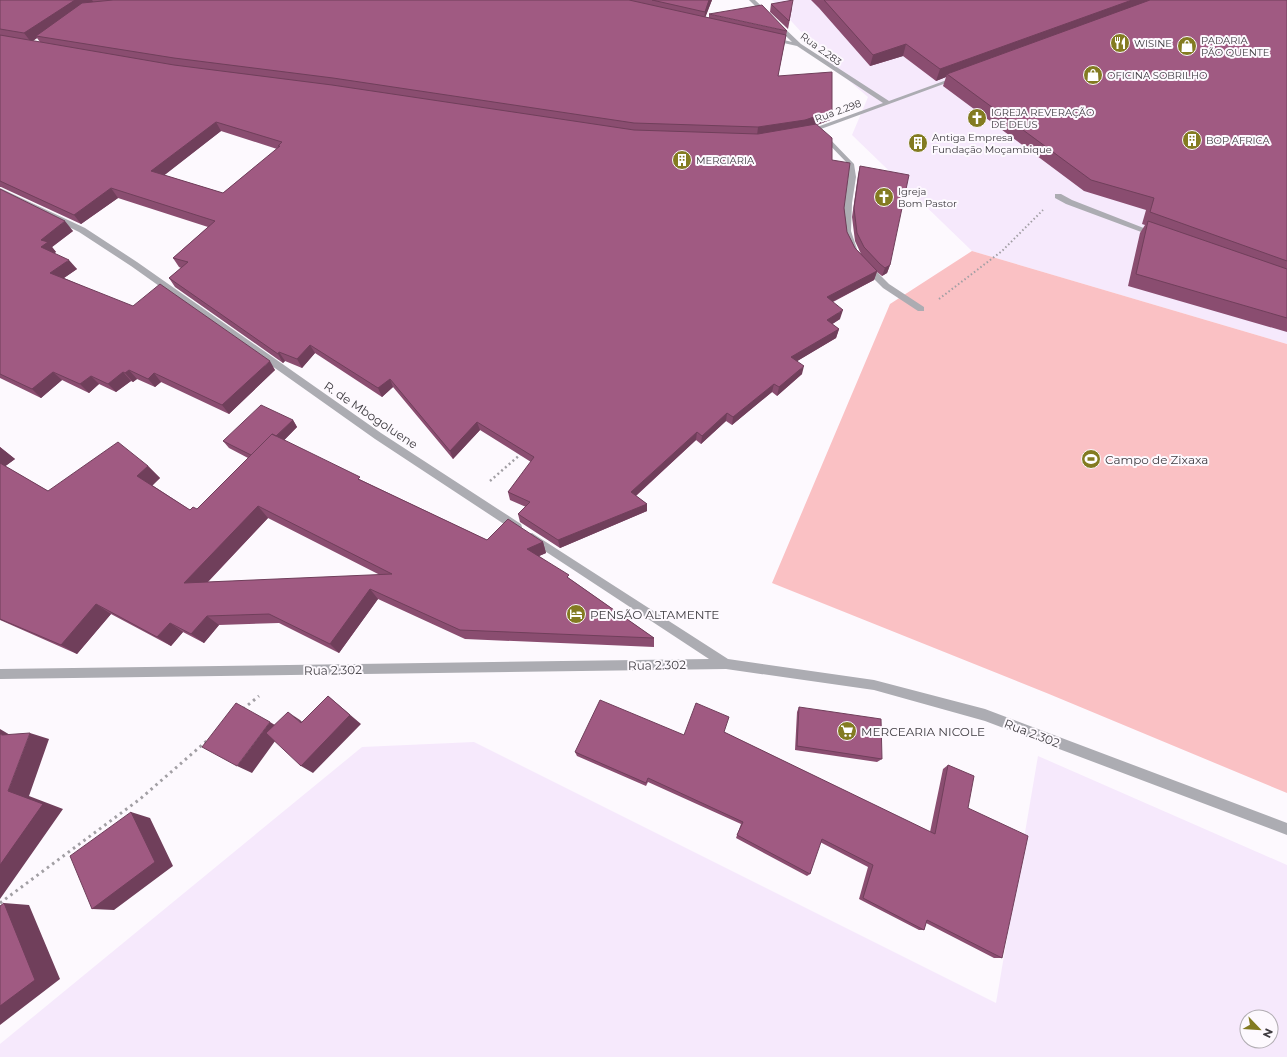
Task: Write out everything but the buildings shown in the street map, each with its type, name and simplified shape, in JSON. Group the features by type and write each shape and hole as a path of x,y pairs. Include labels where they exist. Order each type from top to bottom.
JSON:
{"street":[{"name":"Rua 2.283","path":"752,0 799,45 888,103"},
{"path":"766,38 799,45"},
{"name":"Rua 2.298","path":"805,133 962,76"},
{"path":"815,130 851,164 852,178 848,203 847,231 853,249 859,258 886,286 920,309"},
{"name":"R. de Mbogoluene","path":"0,190 82,230 134,264 378,436 726,664"},
{"path":"1058,196 1106,216 1162,236"},
{"name":"Rua 2.302","path":"0,674 726,664 874,685 985,715 1287,829"}],"path":[{"path":"920,309 939,299 1002,251 1058,196"},
{"path":"471,497 527,448"},
{"path":"241,711 288,670"},
{"path":"0,903 140,799 211,737"}],"shaded area":[{"path":"772,0 1287,0 1287,344 972,251 852,135 868,97 834,68"},
{"path":"972,251 1287,344 1287,793 1049,694 772,583 890,304"},
{"path":"474,742 996,1003 1038,756 1287,865 1287,1057 0,1057 0,1044 362,747"}],"place":[{"name":"WISINE","path":"1120,43"},
{"name":"PADARIA PÃO QUENTE","path":"1187,46"},
{"name":"OFICINA SOBRILHO","path":"1093,75"},
{"name":"IGREJA REVERAÇÃO DE DEUS","path":"977,118"},
{"name":"BOP AFRICA","path":"1192,140"},
{"name":"Antiga Empresa Fundação Moçambique","path":"918,143"},
{"name":"MERCIARIA","path":"682,160"},
{"name":"Igreja Bom Pastor","path":"884,197"},
{"name":"Campo de Zixaxa","path":"1091,459"},
{"name":"PENSÃO ALTAMENTE","path":"576,614"},
{"name":"MERCEARIA NICOLE","path":"847,731"}]}
